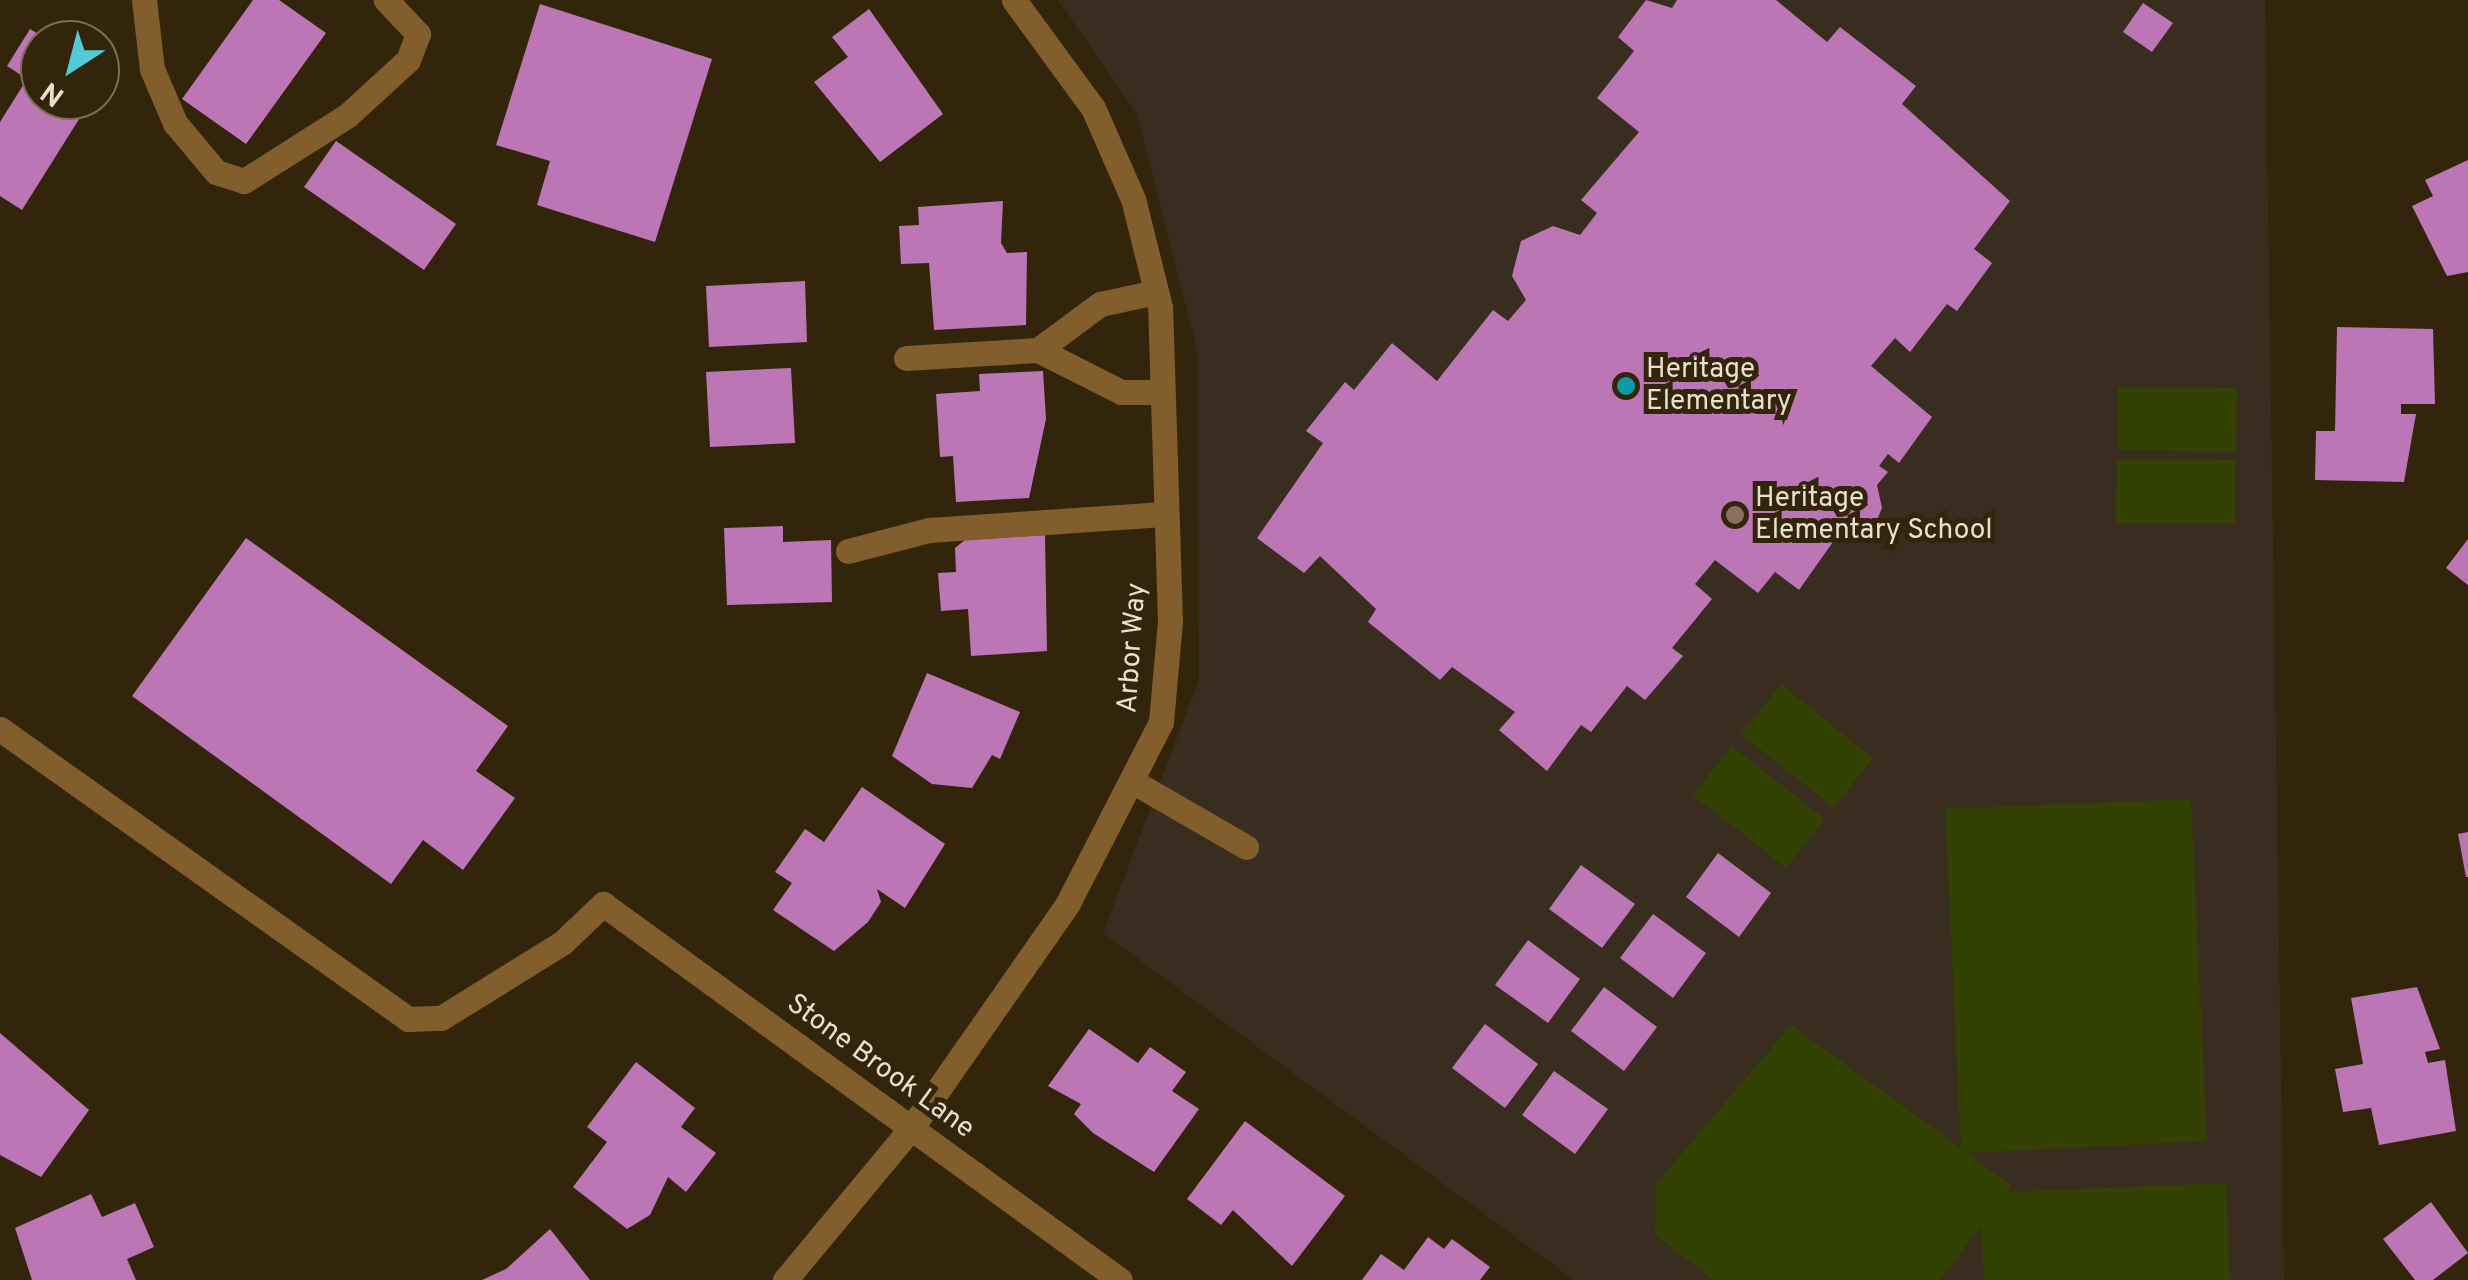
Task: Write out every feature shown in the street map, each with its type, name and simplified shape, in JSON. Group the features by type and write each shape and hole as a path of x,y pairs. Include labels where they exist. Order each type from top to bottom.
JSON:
{"street":[{"path":"144,0 152,69 175,123 216,172 244,181 348,115 408,60 418,34 386,0"},
{"name":"Arbor Way","path":"785,1280 912,1127 1068,902 1137,784 1162,722 1166,514 1156,292 1133,199 1093,108 1014,0"},
{"path":"1038,350 1100,304 1156,292"},
{"path":"906,358 1038,350 1121,392 1162,392"},
{"path":"848,551 929,530 1166,514"},
{"name":"Stone Brook Lane","path":"0,729 408,1019 441,1018 562,944 603,904 1120,1280"},
{"path":"1137,784 1246,846"}],"shaded area":[{"name":"Heritage Elementary School","path":"1058,0 2265,0 2284,1280 1574,1280 1103,933 1199,680 1197,350 1137,114"}],"green space":[{"path":"2118,387 2237,388 2236,452 2118,450"},
{"path":"2117,459 2235,460 2235,523 2116,523"},
{"path":"1781,684 1873,758 1834,808 1741,734"},
{"path":"1732,746 1825,819 1786,868 1693,795"},
{"path":"2191,799 2207,1141 1967,1153 2011,1185 2007,1192 2226,1183 2230,1280 1984,1280 1981,1226 1940,1280 1714,1280 1655,1235 1656,1184 1791,1025 1961,1148 1945,809"}],"building":[{"path":"253,0 279,0 326,33 246,144 182,99"},
{"name":"Heritage Elementary","path":"1646,0 1672,8 1677,0 1776,0 1827,42 1840,27 1916,86 1902,104 2010,201 1974,249 1992,263 1957,311 1947,304 1910,352 1895,338 1871,366 1932,417 1899,463 1888,454 1879,466 1888,472 1877,485 1882,508 1873,529 1835,539 1799,590 1775,572 1758,593 1715,560 1695,584 1712,599 1672,648 1683,656 1645,700 1627,686 1591,732 1581,725 1547,771 1499,730 1515,712 1452,667 1440,680 1368,622 1376,609 1320,556 1304,573 1257,538 1323,443 1306,431 1345,382 1354,390 1392,343 1437,381 1493,310 1508,321 1526,300 1512,276 1521,241 1553,226 1580,235 1597,213 1581,200 1639,132 1597,98 1634,51 1618,37"},
{"path":"2143,3 2173,23 2152,52 2123,32"},
{"path":"540,4 712,59 655,242 537,205 550,161 496,145"},
{"path":"869,9 943,114 880,162 814,82 848,57 832,37"},
{"path":"20,45 20,74 7,66"},
{"path":"20,90 20,120 78,120 22,210 0,196 0,122"},
{"path":"336,141 456,224 424,270 304,187"},
{"path":"2468,160 2468,272 2447,276 2412,206 2433,196 2425,180"},
{"path":"1003,201 1001,243 1007,253 1027,252 1026,325 934,330 929,263 901,264 899,226 919,225 918,207"},
{"path":"805,281 807,342 709,347 706,286"},
{"path":"2337,327 2433,329 2435,404 2401,404 2401,414 2416,414 2404,482 2315,480 2316,431 2335,431"},
{"path":"791,368 795,443 710,447 706,372"},
{"path":"1043,371 1046,419 1029,498 956,502 953,456 940,457 936,394 980,391 979,374"},
{"path":"783,526 783,542 831,540 832,602 727,605 724,528"},
{"path":"1045,535 1047,651 971,656 968,609 941,611 938,573 956,572 955,548 965,540"},
{"path":"246,538 508,726 476,771 515,798 463,870 423,840 391,884 132,696"},
{"path":"2468,539 2468,585 2446,568"},
{"path":"927,673 1020,712 1000,759 992,755 972,788 932,784 892,756"},
{"path":"862,787 945,844 905,908 877,889 881,902 868,922 834,951 773,910 792,883 775,872 805,829 824,842"},
{"path":"2468,832 2468,877 2466,877 2458,834"},
{"path":"1718,853 1771,893 1739,937 1686,897"},
{"path":"1581,865 1635,904 1602,948 1549,909"},
{"path":"1653,914 1706,953 1673,998 1620,958"},
{"path":"1528,940 1580,979 1548,1023 1495,985"},
{"path":"1604,987 1657,1027 1624,1071 1571,1031"},
{"path":"2417,987 2440,1049 2425,1052 2428,1063 2445,1060 2456,1131 2379,1145 2371,1108 2343,1112 2335,1069 2363,1064 2351,998"},
{"path":"1485,1024 1538,1064 1505,1108 1452,1068"},
{"path":"1089,1029 1138,1063 1150,1047 1186,1072 1172,1091 1199,1109 1154,1172 1093,1133 1074,1114 1081,1104 1048,1086"},
{"path":"0,1033 89,1110 41,1177 0,1155"},
{"path":"636,1062 695,1108 681,1127 716,1153 686,1192 668,1177 650,1215 627,1229 573,1187 607,1142 587,1127"},
{"path":"1554,1071 1608,1109 1575,1154 1522,1115"},
{"path":"1245,1121 1345,1196 1292,1266 1233,1210 1221,1225 1187,1199"},
{"path":"91,1194 102,1217 135,1203 154,1247 127,1259 136,1280 32,1280 15,1228"},
{"path":"2431,1202 2468,1253 2433,1280 2415,1280 2383,1239"},
{"path":"550,1229 590,1280 482,1280 506,1269"},
{"path":"1428,1237 1444,1249 1452,1239 1490,1267 1480,1280 1362,1280 1381,1254 1404,1270"}],"place":[{"name":"Heritage Elementary","path":"1626,386"},
{"name":"Heritage Elementary School","path":"1735,515"}]}
